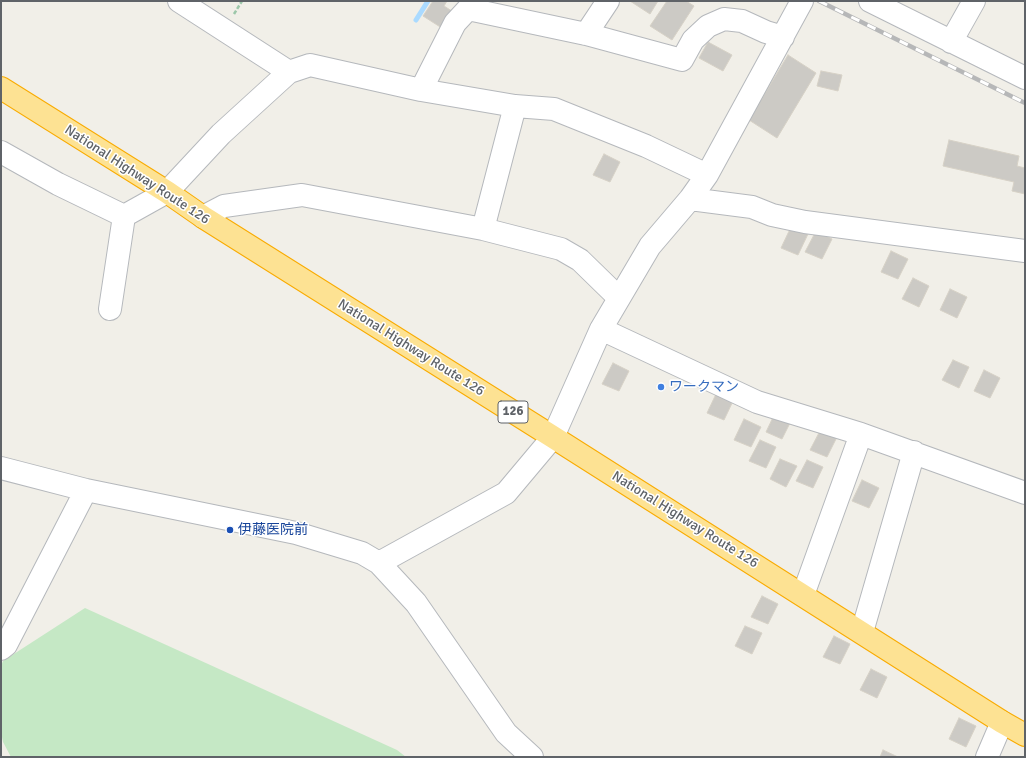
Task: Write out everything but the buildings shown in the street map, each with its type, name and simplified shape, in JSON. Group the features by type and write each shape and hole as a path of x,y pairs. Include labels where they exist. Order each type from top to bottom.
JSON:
{"highway":[{"name":"National Highway Route 126","path":"1,88 1002,722 1025,735"}],"street":[{"path":"179,1 289,72"},
{"path":"586,34 608,1"},
{"path":"379,563 506,493 553,437 601,329 650,246 690,200 707,176 802,1"},
{"path":"870,1 1025,78"},
{"path":"951,42 974,1"},
{"path":"421,90 455,23 468,9 586,34 682,60 693,40 708,26 724,19 742,22 783,37"},
{"path":"124,216 167,192 221,134 289,72 310,65 421,90 515,106 554,109 646,146 707,176"},
{"path":"483,229 515,106"},
{"path":"1,152 58,184 124,216"},
{"path":"203,217 224,206 302,195 483,229 561,249 580,260 619,298"},
{"path":"690,200 752,207 772,215 805,222 1025,251"},
{"path":"110,309 124,216"},
{"path":"601,329 757,402 861,434 1025,493"},
{"path":"803,595 861,434"},
{"path":"862,632 914,452"},
{"path":"1,468 86,490 296,533 362,553 379,563 416,603 506,733 532,757"},
{"path":"1,649 6,645 86,490"},
{"path":"987,757 1002,722"}],"green space":[{"path":"85,608 397,750 406,757 11,757 3,742 1,732 1,666 3,661"}],"waterway":[{"path":"416,20 428,1"}],"railway":[{"path":"819,1 1025,103"}],"place":[{"name":"ワークマン","path":"661,387"},
{"name":"伊藤医院前","path":"230,530"}]}
